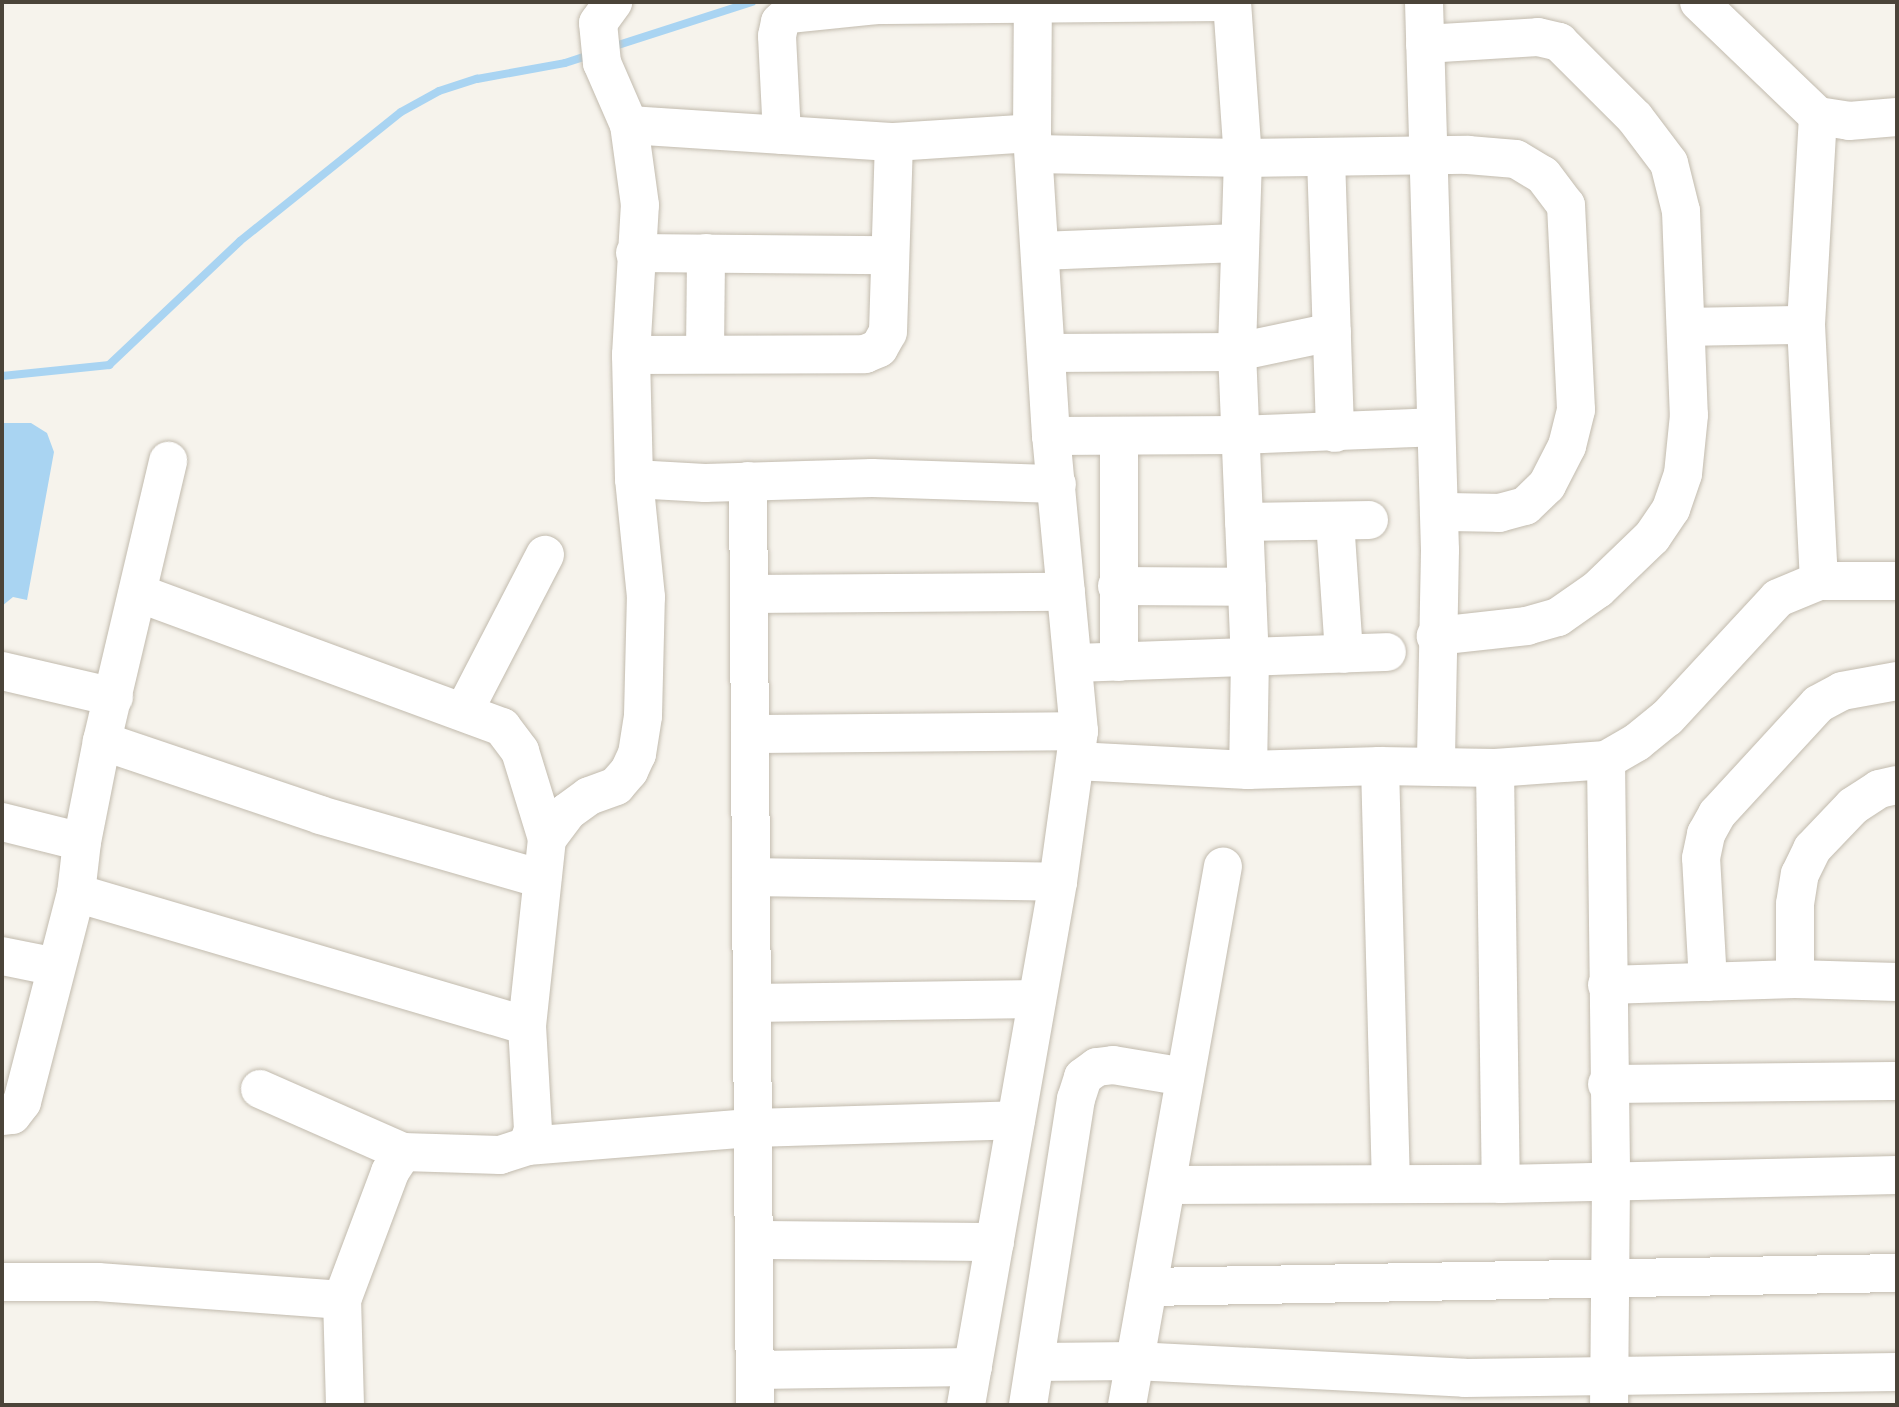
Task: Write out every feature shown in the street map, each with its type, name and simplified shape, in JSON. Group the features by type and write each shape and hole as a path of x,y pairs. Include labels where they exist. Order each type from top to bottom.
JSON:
{"street":[{"path":"782,135 777,36 780,22 789,14 877,5 1232,2 1243,158 1237,352 1238,435 1250,658 1248,770"},
{"path":"1424,2 1433,427 1439,512 1436,767"},
{"path":"1699,2 1776,72 1818,116 1849,121 1897,117"},
{"path":"966,1405 1058,882 1078,746 1051,436 1033,144 1033,5"},
{"path":"547,839 567,812 589,796 616,786 629,771 637,754 643,716 646,597 634,479 631,355 640,205 629,125 602,63 605,12"},
{"path":"1425,44 1538,37 1559,42 1598,77 1635,118 1669,163 1681,211 1689,415 1683,474 1671,509 1652,537 1598,589 1558,617 1527,626 1436,636"},
{"path":"1818,116 1806,325 1819,581"},
{"path":"629,125 894,142 1033,144 1243,158 1428,154 1516,159 1543,175 1556,188 1566,205 1576,410 1567,446 1547,485 1525,506 1499,513 1439,512"},
{"path":"631,355 865,354 879,348 888,332 894,142"},
{"path":"1326,158 1335,433"},
{"path":"1040,251 1238,243"},
{"path":"635,253 889,255"},
{"path":"705,353 706,253"},
{"path":"1686,327 1806,325"},
{"path":"1046,353 1237,352 1332,332"},
{"path":"1051,436 1119,438 1335,433 1433,427"},
{"path":"1119,438 1119,662"},
{"path":"2,1116 12,1115 22,1102 76,893 82,842 102,741 168,461"},
{"path":"634,479 705,483 872,478 1057,484"},
{"path":"748,481 755,1388 973,1367"},
{"path":"1244,522 1352,520 1344,654"},
{"path":"464,711 545,555"},
{"path":"750,734 1078,746 1248,770 1380,766 1495,768 1606,760 1637,742 1667,718 1778,598 1819,581 1897,581"},
{"path":"1117,586 1247,587"},
{"path":"749,594 1066,592"},
{"path":"138,593 492,721 511,735 528,773 547,839 527,1026 533,1130 527,1146"},
{"path":"1073,663 1387,652"},
{"path":"2,671 114,697"},
{"path":"1708,982 1701,858 1706,834 1717,814 1818,704 1842,691 1897,681"},
{"path":"102,741 320,815 542,879"},
{"path":"1606,760 1607,1084 1611,1182 1609,1390"},
{"path":"1380,766 1391,1184"},
{"path":"1495,768 1501,1184"},
{"path":"1795,979 1795,904 1800,874 1812,849 1853,806 1879,789 1897,785"},
{"path":"2,822 82,842"},
{"path":"1127,1405 1223,866"},
{"path":"751,877 1058,882"},
{"path":"76,893 527,1026"},
{"path":"2,956 56,967"},
{"path":"1607,985 1795,979 1897,982"},
{"path":"752,1003 1037,999"},
{"path":"1028,1405 1076,1099 1083,1077 1097,1067 1113,1065 1185,1077"},
{"path":"1607,1084 1897,1081"},
{"path":"260,1089 403,1152 500,1155 527,1146 753,1128 1016,1120"},
{"path":"345,1405 342,1300 384,1185 403,1152"},
{"path":"1168,1185 1501,1184 1897,1175"},
{"path":"754,1240 995,1242"},
{"path":"1148,1287 1897,1273"},
{"path":"2,1282 98,1282 342,1300"},
{"path":"1036,1362 1135,1361 1465,1392 1769,1389 1897,1372"}],"water":[{"path":"2,423 31,423 47,433 54,452 27,600 13,597 2,606"}],"waterway":[{"path":"612,47 752,2"},
{"path":"2,376 109,365 240,241 401,112 439,91 477,79 565,63 592,54"}]}
